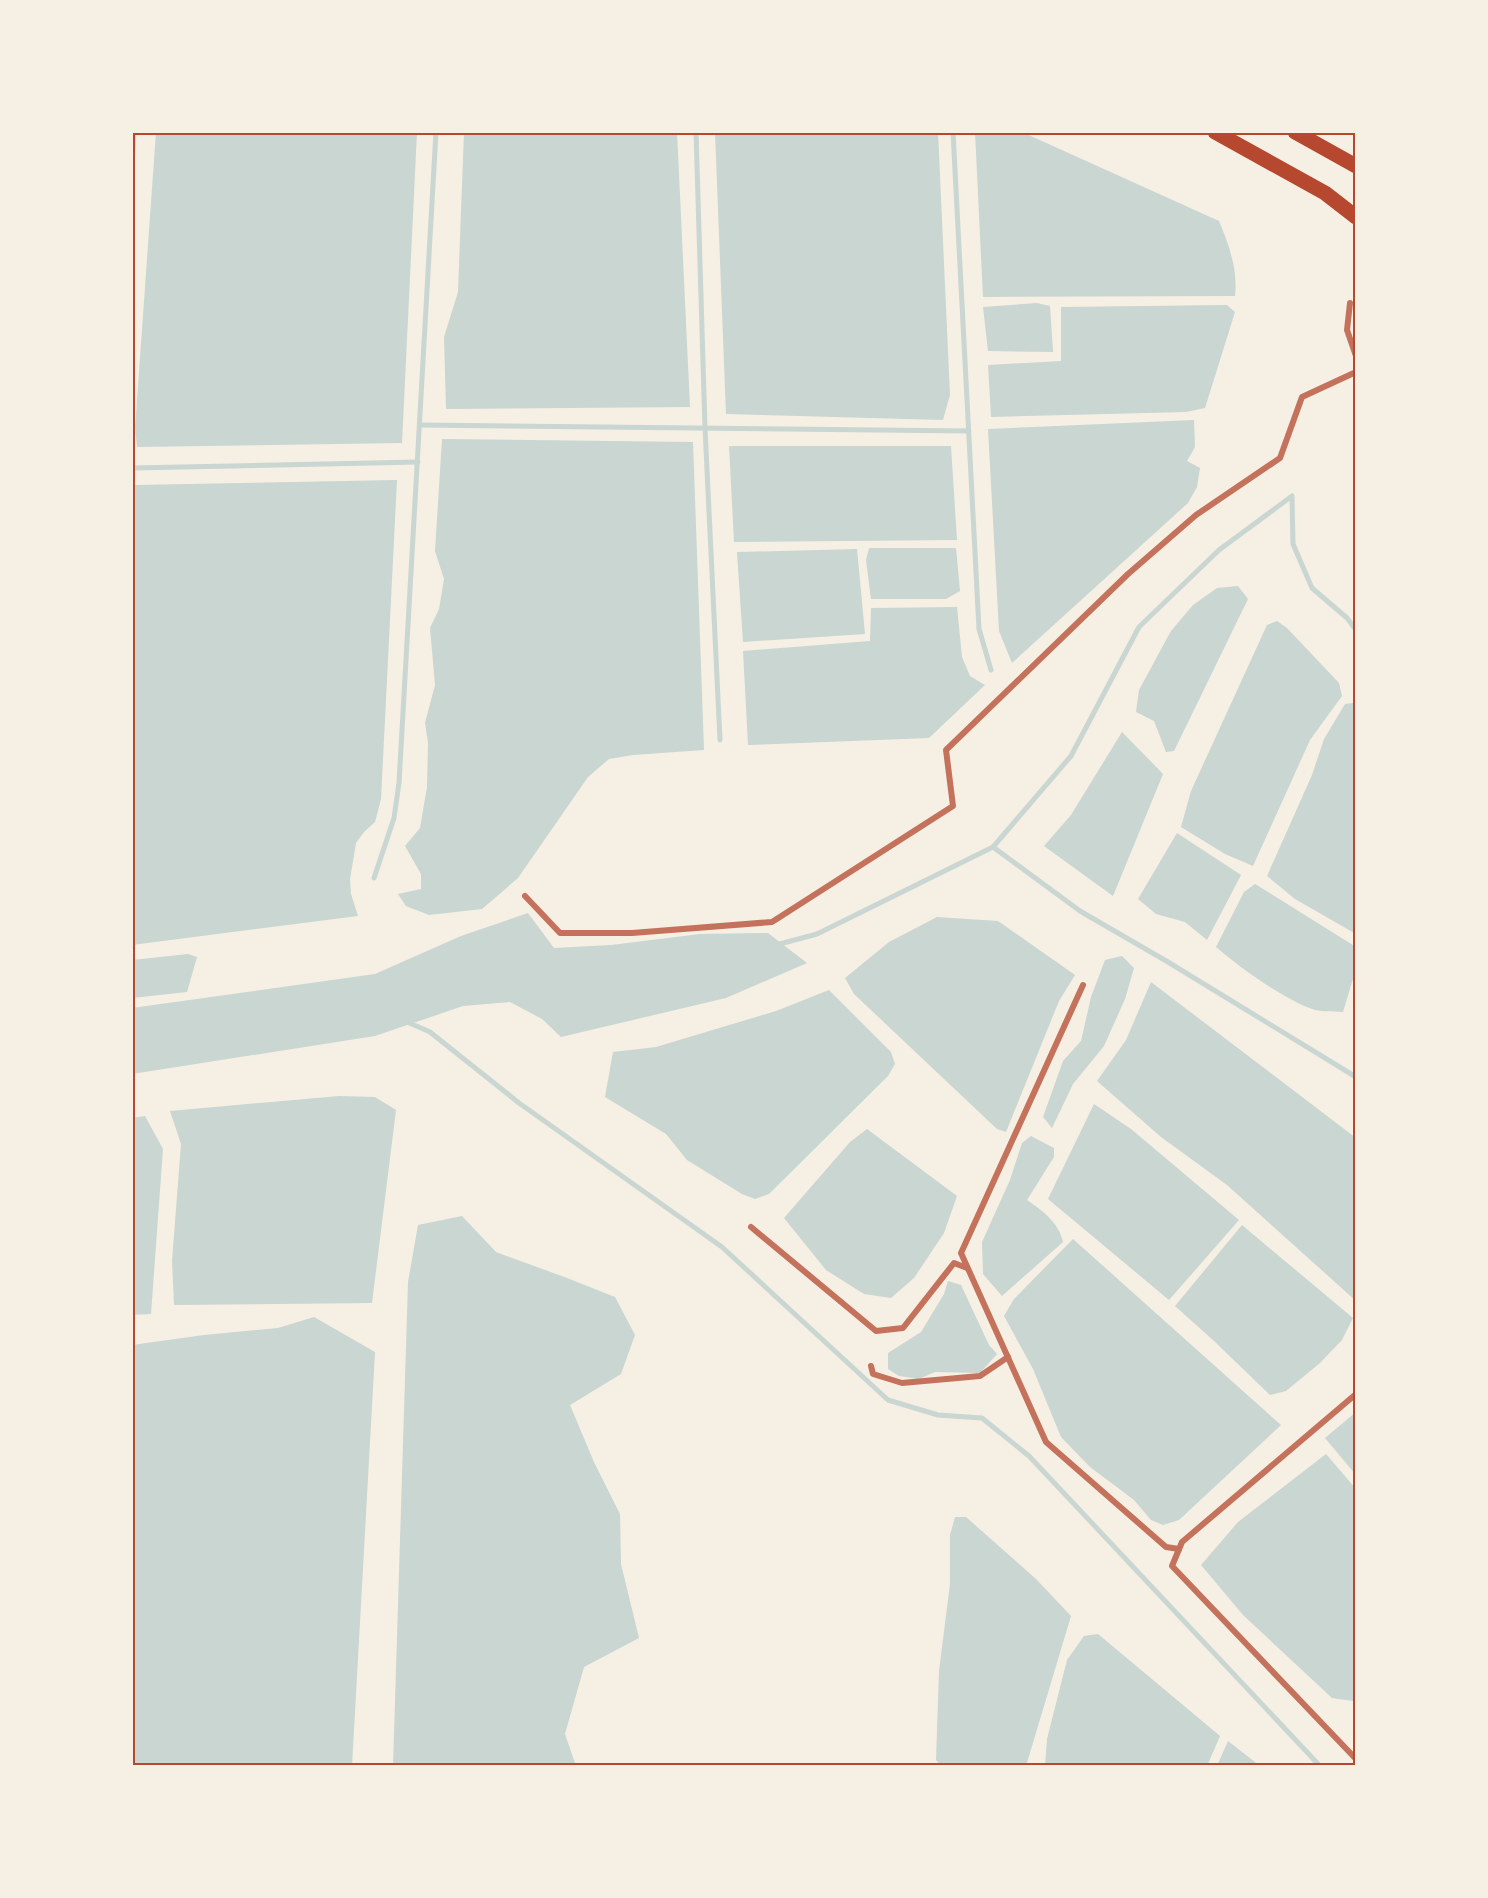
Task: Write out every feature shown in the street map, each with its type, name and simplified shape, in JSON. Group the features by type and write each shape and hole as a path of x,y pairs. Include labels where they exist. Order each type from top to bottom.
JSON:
{"main road":[{"path":"1215,132 1325,193 1356,217"},
{"path":"1295,132 1356,166"}],"street":[{"path":"1350,303 1347,330 1356,356"},
{"path":"525,896 560,933 632,933 772,922 953,806 946,750 1145,559 1196,515 1280,458 1302,397 1356,372"},
{"path":"1083,985 961,1253 1046,1442 1166,1547 1179,1549"},
{"path":"751,1227 876,1331 903,1328 954,1263 967,1268"},
{"path":"871,1366 873,1374 902,1383 980,1376 1008,1357"},
{"path":"1356,1394 1182,1542 1172,1566 1356,1759"}],"shaded area":[{"path":"156,132 417,132 402,443 137,447 135,428"},
{"path":"464,132 677,132 690,407 446,409 444,337 458,292"},
{"path":"715,132 938,132 950,395 943,420 726,414"},
{"path":"975,132 1022,132 1219,221 1234,267 1235,296 983,297"},
{"path":"1037,303 1050,306 1053,352 988,351 983,307"},
{"path":"1227,305 1235,312 1205,408 1186,412 991,417 988,365 1061,361 1061,307"},
{"path":"1194,420 1195,447 1187,461 1200,468 1197,487 1188,503 1012,663 999,631 988,429"},
{"path":"442,439 693,442 704,750 609,759 588,777 518,878 482,909 429,915 406,906 398,894 421,889 421,874 405,846 420,828 427,787 428,743 425,723 435,685 430,628 439,609 444,579 435,551"},
{"path":"729,446 951,446 957,540 734,542"},
{"path":"397,480 381,799 375,822 356,843 350,879 351,894 358,916 132,945 132,542 135,485"},
{"path":"869,548 956,548 960,591 946,599 871,599 866,560"},
{"path":"857,549 865,634 743,642 737,552"},
{"path":"1238,586 1248,599 1174,751 1166,752 1154,721 1136,712 1139,690 1171,631 1193,605 1217,588"},
{"path":"957,607 962,657 970,676 985,685 929,738 748,745 743,651 870,641 871,608"},
{"path":"1277,621 1287,628 1339,683 1342,696 1310,740 1253,866 1225,854 1181,827 1191,791 1267,625"},
{"path":"1353,703 1356,708 1356,934 1295,899 1267,876 1312,775 1324,739 1345,704"},
{"path":"1122,732 1163,774 1113,896 1044,846 1071,815"},
{"path":"1177,833 1241,875 1207,940 1185,922 1156,914 1138,899"},
{"path":"1255,884 1356,947 1356,969 1343,1012 1321,1011 1303,1006 1250,973 1216,947 1244,892"},
{"path":"528,913 554,948 611,945 700,934 768,933 807,963 726,998 561,1037 542,1019 510,1002 463,1006 375,1036 132,1074 132,1008 375,974 461,936"},
{"path":"937,917 998,921 1075,975 1059,1001 1006,1132 997,1129 854,994 845,978 889,942"},
{"path":"188,954 197,957 187,992 132,998 132,960"},
{"path":"1122,956 1134,968 1125,999 1104,1046 1073,1084 1052,1128 1043,1117 1063,1061 1081,1041 1091,997 1105,960"},
{"path":"1151,982 1356,1138 1356,1301 1227,1185 1161,1137 1097,1081 1126,1040"},
{"path":"829,990 891,1052 895,1064 888,1076 769,1194 755,1199 742,1194 687,1160 666,1134 605,1097 613,1052 656,1047 776,1011"},
{"path":"339,1096 375,1097 396,1110 372,1303 174,1305 172,1261 181,1144 170,1111"},
{"path":"1094,1104 1131,1129 1239,1220 1169,1300 1048,1199"},
{"path":"145,1116 163,1149 151,1314 132,1315 132,1118"},
{"path":"867,1129 957,1196 944,1233 914,1278 891,1298 864,1294 826,1270 784,1218 850,1142"},
{"path":"1031,1136 1054,1148 1054,1157 1027,1200 1054,1223 1063,1242 1002,1296 983,1274 982,1242 1010,1180 1022,1143"},
{"path":"462,1216 496,1252 615,1297 635,1335 621,1374 570,1405 594,1462 620,1514 621,1564 639,1638 584,1667 565,1734 576,1766 393,1766 408,1282 418,1225"},
{"path":"1242,1225 1353,1318 1342,1340 1320,1363 1286,1391 1270,1395 1175,1306"},
{"path":"1073,1239 1281,1425 1179,1520 1163,1525 1151,1520 1134,1500 1090,1467 1061,1437 1033,1369 1004,1316 1014,1299"},
{"path":"948,1281 961,1285 989,1345 997,1354 980,1373 935,1372 919,1379 899,1376 888,1369 888,1353 921,1332 944,1294"},
{"path":"314,1317 375,1352 352,1766 132,1766 132,1345 278,1328"},
{"path":"1356,1412 1356,1475 1325,1438"},
{"path":"1326,1454 1356,1489 1356,1700 1353,1701 1332,1698 1243,1615 1201,1565 1238,1522"},
{"path":"955,1517 966,1517 1036,1579 1071,1616 1026,1766 941,1766 936,1760 939,1671 950,1584 950,1535"},
{"path":"1098,1634 1220,1736 1207,1766 1045,1766 1047,1739 1067,1660 1084,1636"},
{"path":"1228,1741 1260,1766 1217,1766"}],"waterway":[{"path":"132,167 134,132"},
{"path":"374,878 394,818 399,783 436,132"},
{"path":"696,132 705,428 720,740"},
{"path":"953,132 979,629 991,670"},
{"path":"420,425 969,431"},
{"path":"132,468 418,462"},
{"path":"993,847 1071,756 1139,627 1219,550 1292,496 1293,544 1312,588 1347,618 1356,630"},
{"path":"776,945 817,934 993,847 1080,911 1356,1077"},
{"path":"405,1021 430,1032 519,1103 722,1247 888,1400 938,1415 982,1418 1029,1456 1320,1766"}]}
